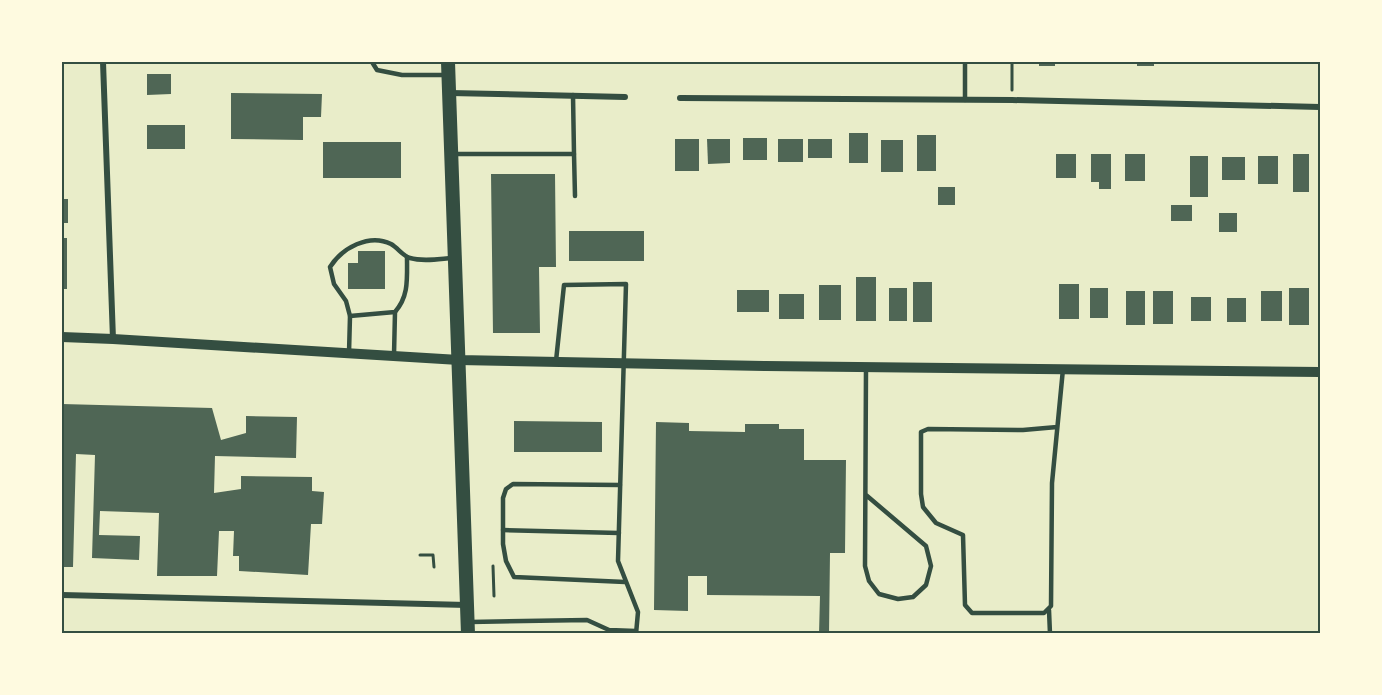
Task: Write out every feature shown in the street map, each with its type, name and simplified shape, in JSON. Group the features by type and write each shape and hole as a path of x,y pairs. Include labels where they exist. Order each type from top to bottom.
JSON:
{"main road":[{"path":"448,68 468,628"}],"street":[{"path":"103,62 113,339"},
{"path":"449,93 625,97"},
{"path":"680,98 1012,100 1320,107"},
{"path":"62,337 459,360 1320,372"},
{"path":"62,595 467,605"}],"lane":[{"path":"372,62 377,70 402,75 448,68"},
{"path":"965,62 965,100"},
{"path":"573,96 575,196"},
{"path":"451,154 574,154"},
{"path":"349,353 350,316 346,301 334,284 330,267 337,255 355,244 370,241 389,243 407,257 420,260 455,258"},
{"path":"394,356 395,312 403,303 407,289 407,257"},
{"path":"468,628 587,620 609,630 636,632 638,612 618,561 626,284 564,285 556,362"},
{"path":"350,316 395,312"},
{"path":"866,367 865,566 868,581 879,594 898,599 913,597 926,585 930,566 926,546 866,495"},
{"path":"1050,633 1052,483 1063,369"},
{"path":"1049,610 1044,613 972,612 968,610 965,605 963,535 936,523 924,507 921,494 920,438 921,432 928,429 1023,430 1057,427"},
{"path":"620,485 513,484 506,489 503,498 503,544 506,561 514,577 625,582"},
{"path":"503,530 619,532"}],"path":[{"path":"1012,62 1012,100"},
{"path":"420,555 433,555 434,567"},
{"path":"493,566 494,596"}],"building":[{"path":"1039,62 1055,62 1055,66 1039,66"},
{"path":"1137,62 1154,62 1154,66 1137,66"},
{"path":"147,74 171,74 171,94 147,95"},
{"path":"231,93 322,94 321,117 303,117 303,140 231,139"},
{"path":"147,125 185,125 185,149 147,149"},
{"path":"849,133 868,133 868,163 849,163"},
{"path":"917,135 936,135 936,171 917,171"},
{"path":"62,136 64,136 64,161 62,161"},
{"path":"743,138 767,138 767,160 743,160"},
{"path":"675,139 699,139 699,171 675,171"},
{"path":"707,139 730,139 730,163 708,164"},
{"path":"778,139 803,139 803,162 778,162"},
{"path":"808,139 832,139 832,158 808,158"},
{"path":"881,140 903,140 903,172 881,172"},
{"path":"323,142 401,142 401,178 323,178"},
{"path":"1056,154 1076,154 1076,178 1056,178"},
{"path":"1091,154 1111,154 1111,189 1099,189 1099,182 1091,182"},
{"path":"1125,154 1145,154 1145,181 1125,181"},
{"path":"1293,154 1309,154 1309,192 1293,192"},
{"path":"1190,156 1208,156 1208,197 1190,197"},
{"path":"1258,156 1278,156 1278,184 1258,184"},
{"path":"1222,157 1245,157 1245,180 1222,180"},
{"path":"491,174 555,174 556,267 539,267 540,333 493,333"},
{"path":"938,187 955,187 955,205 938,205"},
{"path":"62,199 68,199 68,223 62,223"},
{"path":"1171,205 1192,205 1192,221 1171,221"},
{"path":"1219,213 1237,213 1237,232 1219,232"},
{"path":"569,231 644,231 644,261 569,261"},
{"path":"62,238 67,238 67,289 62,289"},
{"path":"358,251 385,251 385,289 348,289 348,263 358,263"},
{"path":"856,277 876,277 876,321 856,321"},
{"path":"913,282 932,282 932,322 913,322"},
{"path":"1059,284 1079,284 1079,319 1059,319"},
{"path":"819,285 841,285 841,320 819,320"},
{"path":"889,288 907,288 907,321 889,321"},
{"path":"1090,288 1108,288 1108,318 1090,318"},
{"path":"1289,288 1309,288 1309,325 1289,325"},
{"path":"737,290 769,290 769,312 737,312"},
{"path":"1126,291 1145,291 1145,325 1126,325"},
{"path":"1153,291 1173,291 1173,324 1153,324"},
{"path":"1261,291 1282,291 1282,321 1261,321"},
{"path":"779,294 804,294 804,319 779,319"},
{"path":"1191,297 1211,297 1211,321 1191,321"},
{"path":"1227,298 1246,298 1246,322 1227,322"},
{"path":"62,404 212,408 221,440 246,433 246,416 297,417 296,458 215,456 214,493 241,489 241,476 312,477 312,491 324,492 322,524 311,524 308,575 239,571 239,556 233,556 234,531 219,531 217,576 157,576 159,513 100,511 99,535 140,536 139,560 92,558 95,455 76,454 73,567 62,567"},
{"path":"514,421 602,422 602,452 514,452"},
{"path":"656,422 689,423 689,431 745,432 745,424 779,424 779,429 804,429 804,460 846,460 845,553 830,553 829,634 819,634 820,596 707,595 707,576 688,576 688,611 654,610"}]}
